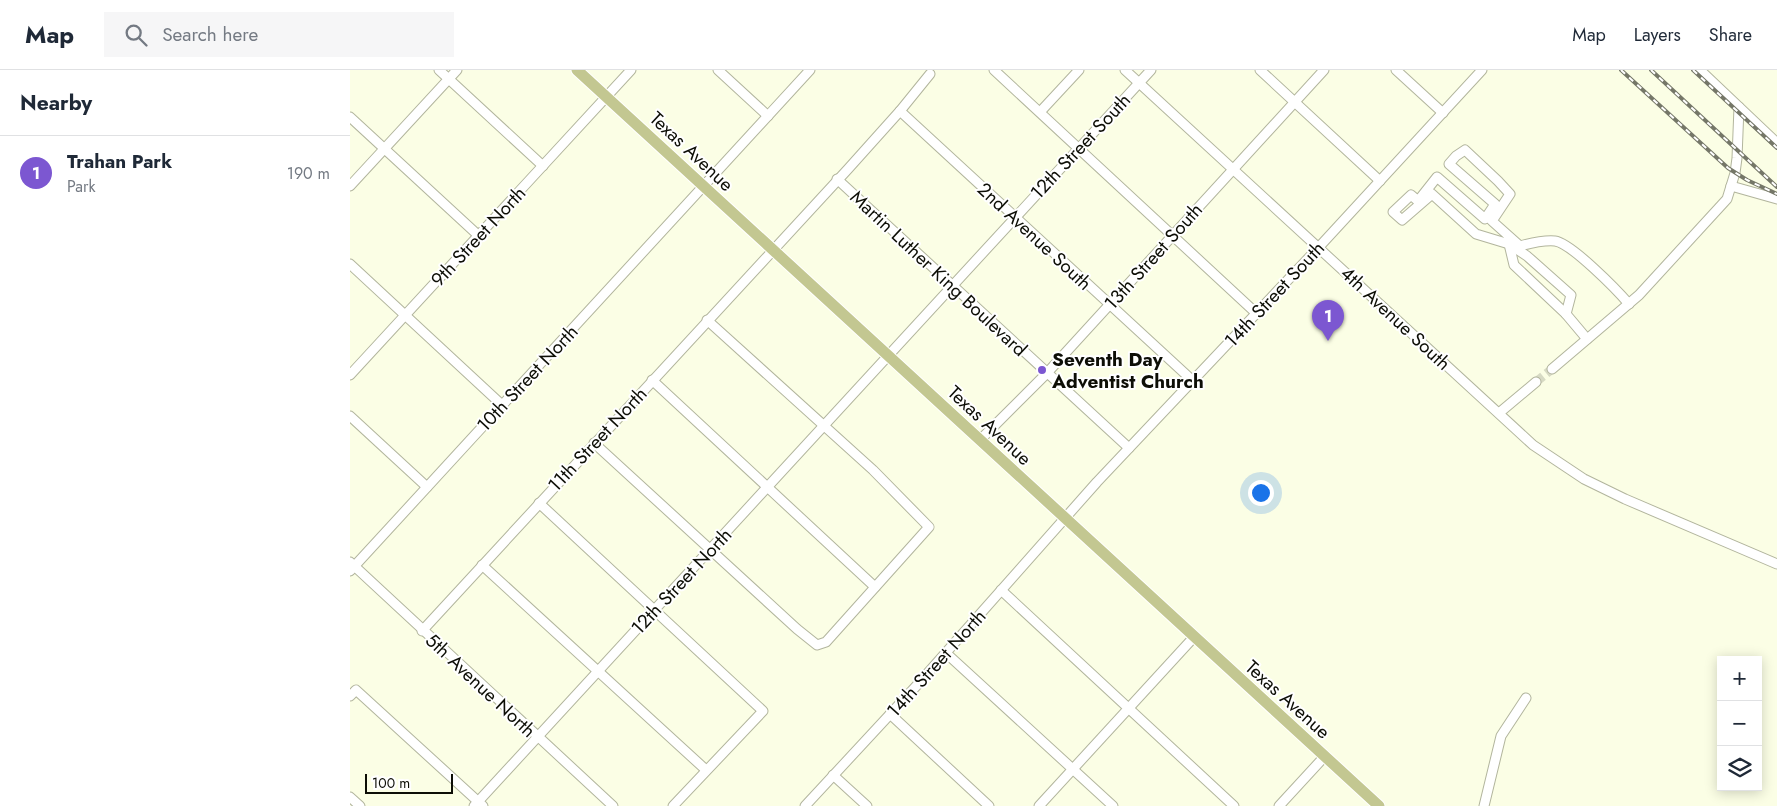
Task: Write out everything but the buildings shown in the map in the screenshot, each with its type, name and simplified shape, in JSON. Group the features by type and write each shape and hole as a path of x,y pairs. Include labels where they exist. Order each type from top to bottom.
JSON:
{"main road":[{"name":"Texas Avenue","path":"577,70 1379,806"}],"street":[{"path":"439,70 543,166"},
{"path":"350,186 457,70"},
{"name":"9th Street North","path":"350,375 631,70"},
{"path":"718,70 768,116"},
{"name":"10th Street North","path":"351,566 427,487 810,70"},
{"path":"994,70 1256,313"},
{"path":"1040,112 1079,70"},
{"name":"4th Avenue South","path":"1125,70 1533,445 1584,479 1625,499 1777,564"},
{"name":"12th Street South","path":"888,355 1151,70"},
{"path":"1260,70 1380,181"},
{"name":"13th Street South","path":"980,440 1047,373 1324,70"},
{"path":"1396,70 1443,113"},
{"name":"14th Street South","path":"1066,518 1482,70"},
{"path":"1700,70 1777,143"},
{"name":"11th Street North","path":"422,631 900,111 930,74"},
{"path":"1552,369 1639,296 1727,199 1737,158 1739,107"},
{"name":"2nd Avenue South","path":"900,111 1193,381"},
{"path":"350,117 479,236"},
{"path":"1566,314 1571,295 1527,256 1509,244 1476,234 1432,194 1402,220 1393,212 1411,195 1418,201 1437,177 1485,219 1495,204 1450,164 1456,156 1465,150 1498,180 1510,194 1492,221 1504,233 1520,246 1556,241 1576,253 1629,304"},
{"name":"Martin Luther King Boulevard","path":"837,179 1129,448"},
{"path":"1731,186 1777,199"},
{"path":"1509,244 1514,265 1566,314 1587,339"},
{"path":"350,264 502,405"},
{"path":"594,443 798,629 816,644 826,642 929,528 873,470 707,320"},
{"name":"12th Street North","path":"478,804 538,736 888,355"},
{"path":"652,380 875,587"},
{"path":"1499,413 1536,382"},
{"path":"350,416 427,487"},
{"path":"539,503 763,711 673,806"},
{"name":"14th Street North","path":"804,806 946,653 1066,518"},
{"path":"482,565 706,770"},
{"name":"5th Avenue North","path":"351,566 613,806"},
{"path":"1001,590 1234,806"},
{"path":"1039,806 1194,637"},
{"path":"946,653 1112,806"},
{"path":"350,696 356,690 359,692 478,804"},
{"path":"1484,806 1501,736 1526,698"},
{"path":"890,714 989,806"},
{"path":"1279,806 1325,756"},
{"path":"833,775 867,806"},
{"path":"350,797 360,806"}],"tunnel":[{"path":"1536,382 1552,369"}],"railway":[{"path":"1621,70 1728,168 1747,180 1777,194"},
{"path":"1651,70 1777,187"},
{"path":"1693,70 1777,148"}],"place":[{"name":"Trahan Park","path":"1328,341"},
{"name":"Seventh Day Adventist Church","path":"1042,370"}]}
